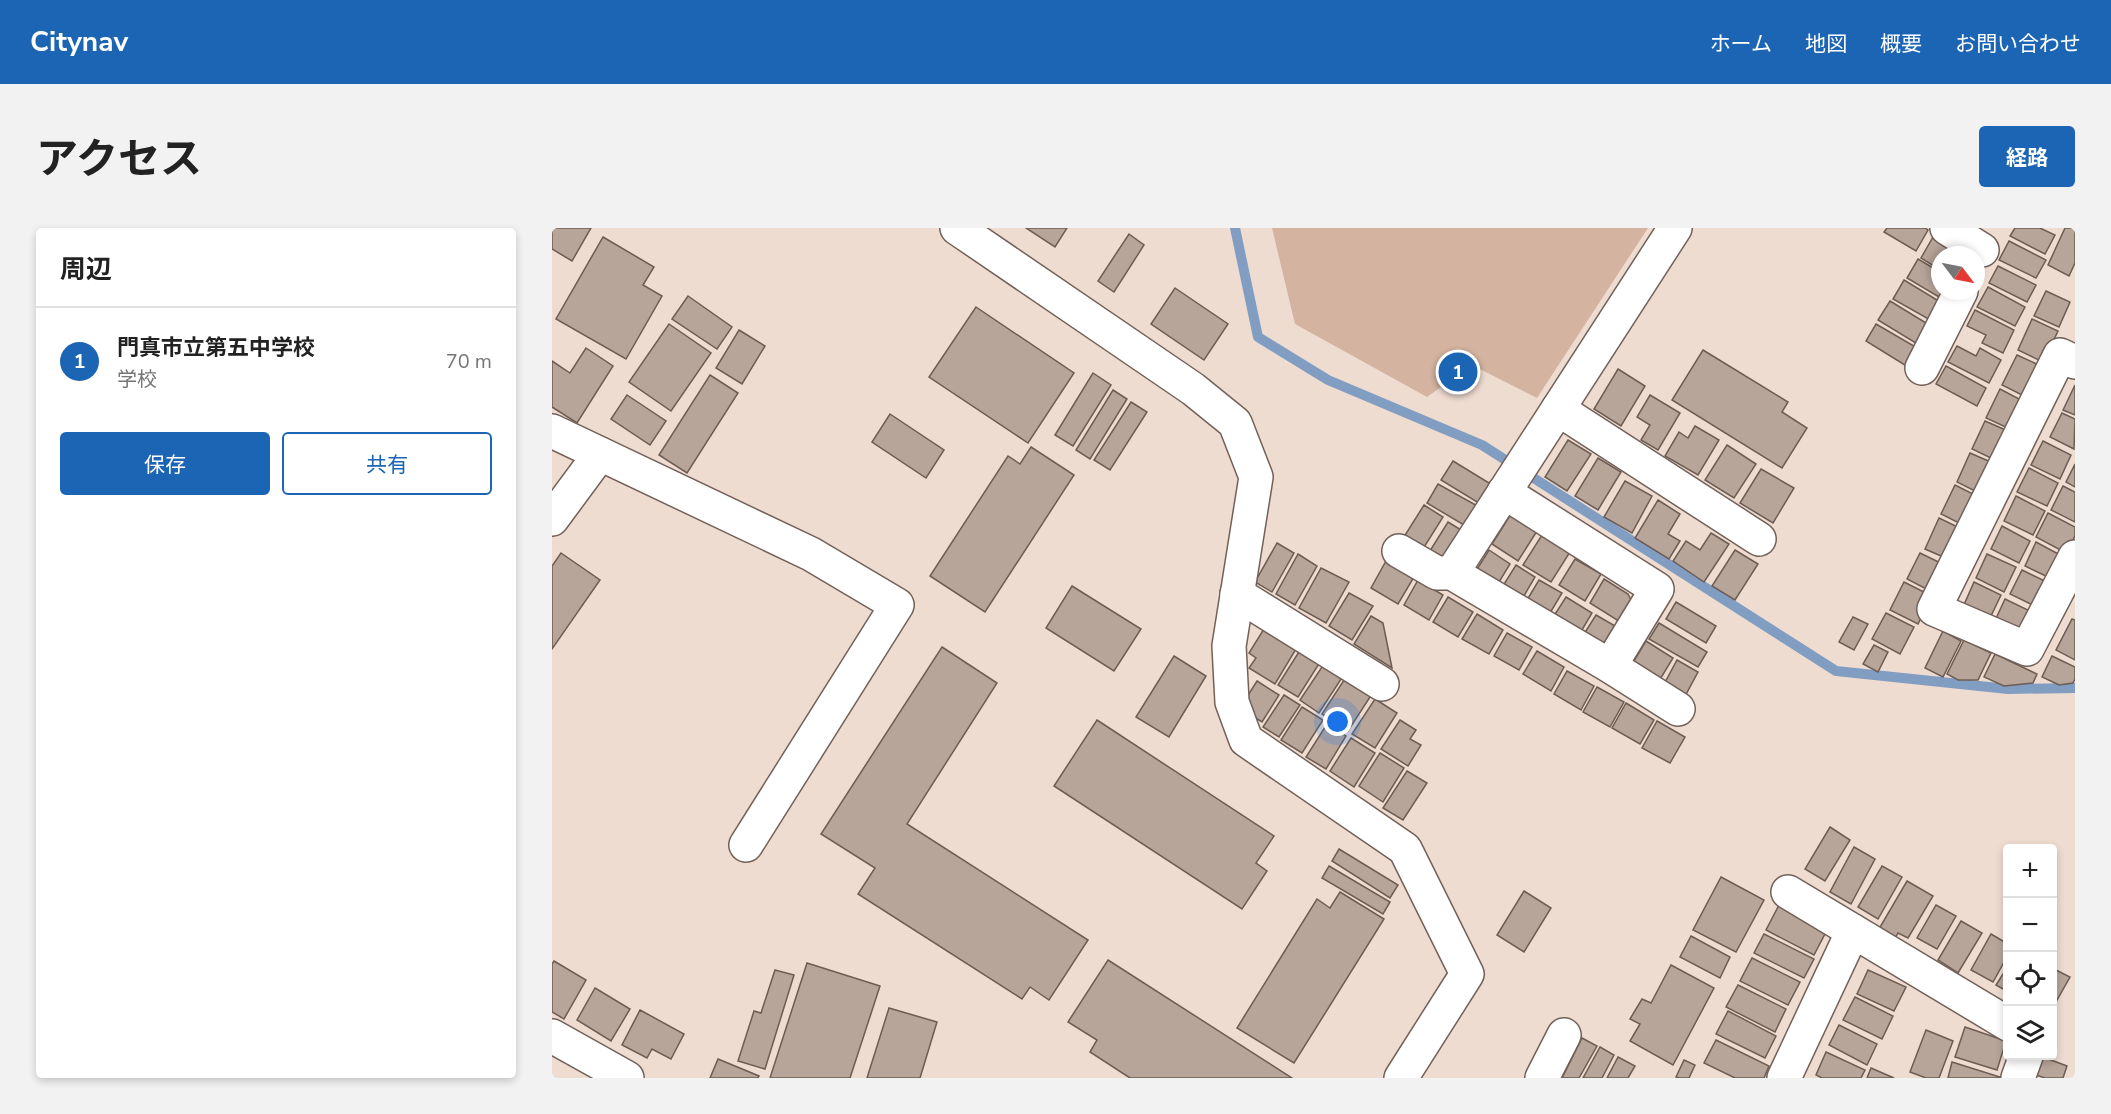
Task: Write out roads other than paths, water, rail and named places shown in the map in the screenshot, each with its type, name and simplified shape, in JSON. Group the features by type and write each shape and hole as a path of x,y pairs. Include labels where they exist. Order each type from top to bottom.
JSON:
{"street":[{"path":"957,228 1193,389 1235,423 1256,477 1228,646 1232,702 1246,740 1405,849 1467,974 1401,1078"},
{"path":"1452,573 1675,228"},
{"path":"1947,228 1984,246"},
{"path":"1922,368 1956,300"},
{"path":"2075,362 2060,355 1934,609 2027,649 2075,557"},
{"path":"1558,409 1759,539"},
{"path":"552,431 811,554 897,605 746,845"},
{"path":"552,519 600,454"},
{"path":"1513,478 1657,589 1610,666"},
{"path":"1399,551 1437,573 1452,573 1678,709"},
{"path":"1237,594 1382,684"},
{"path":"1788,892 2003,1022"},
{"path":"1784,1078 1853,931"},
{"path":"1542,1078 1564,1035"},
{"path":"552,1036 627,1078"},
{"path":"2018,1078 2025,1060"}],"waterway":[{"path":"1235,228 1258,337 1328,380 1482,445 1836,671 2008,689 2075,688"}],"place":[{"name":"門真市立第五中学校","path":"1458,372"}]}
